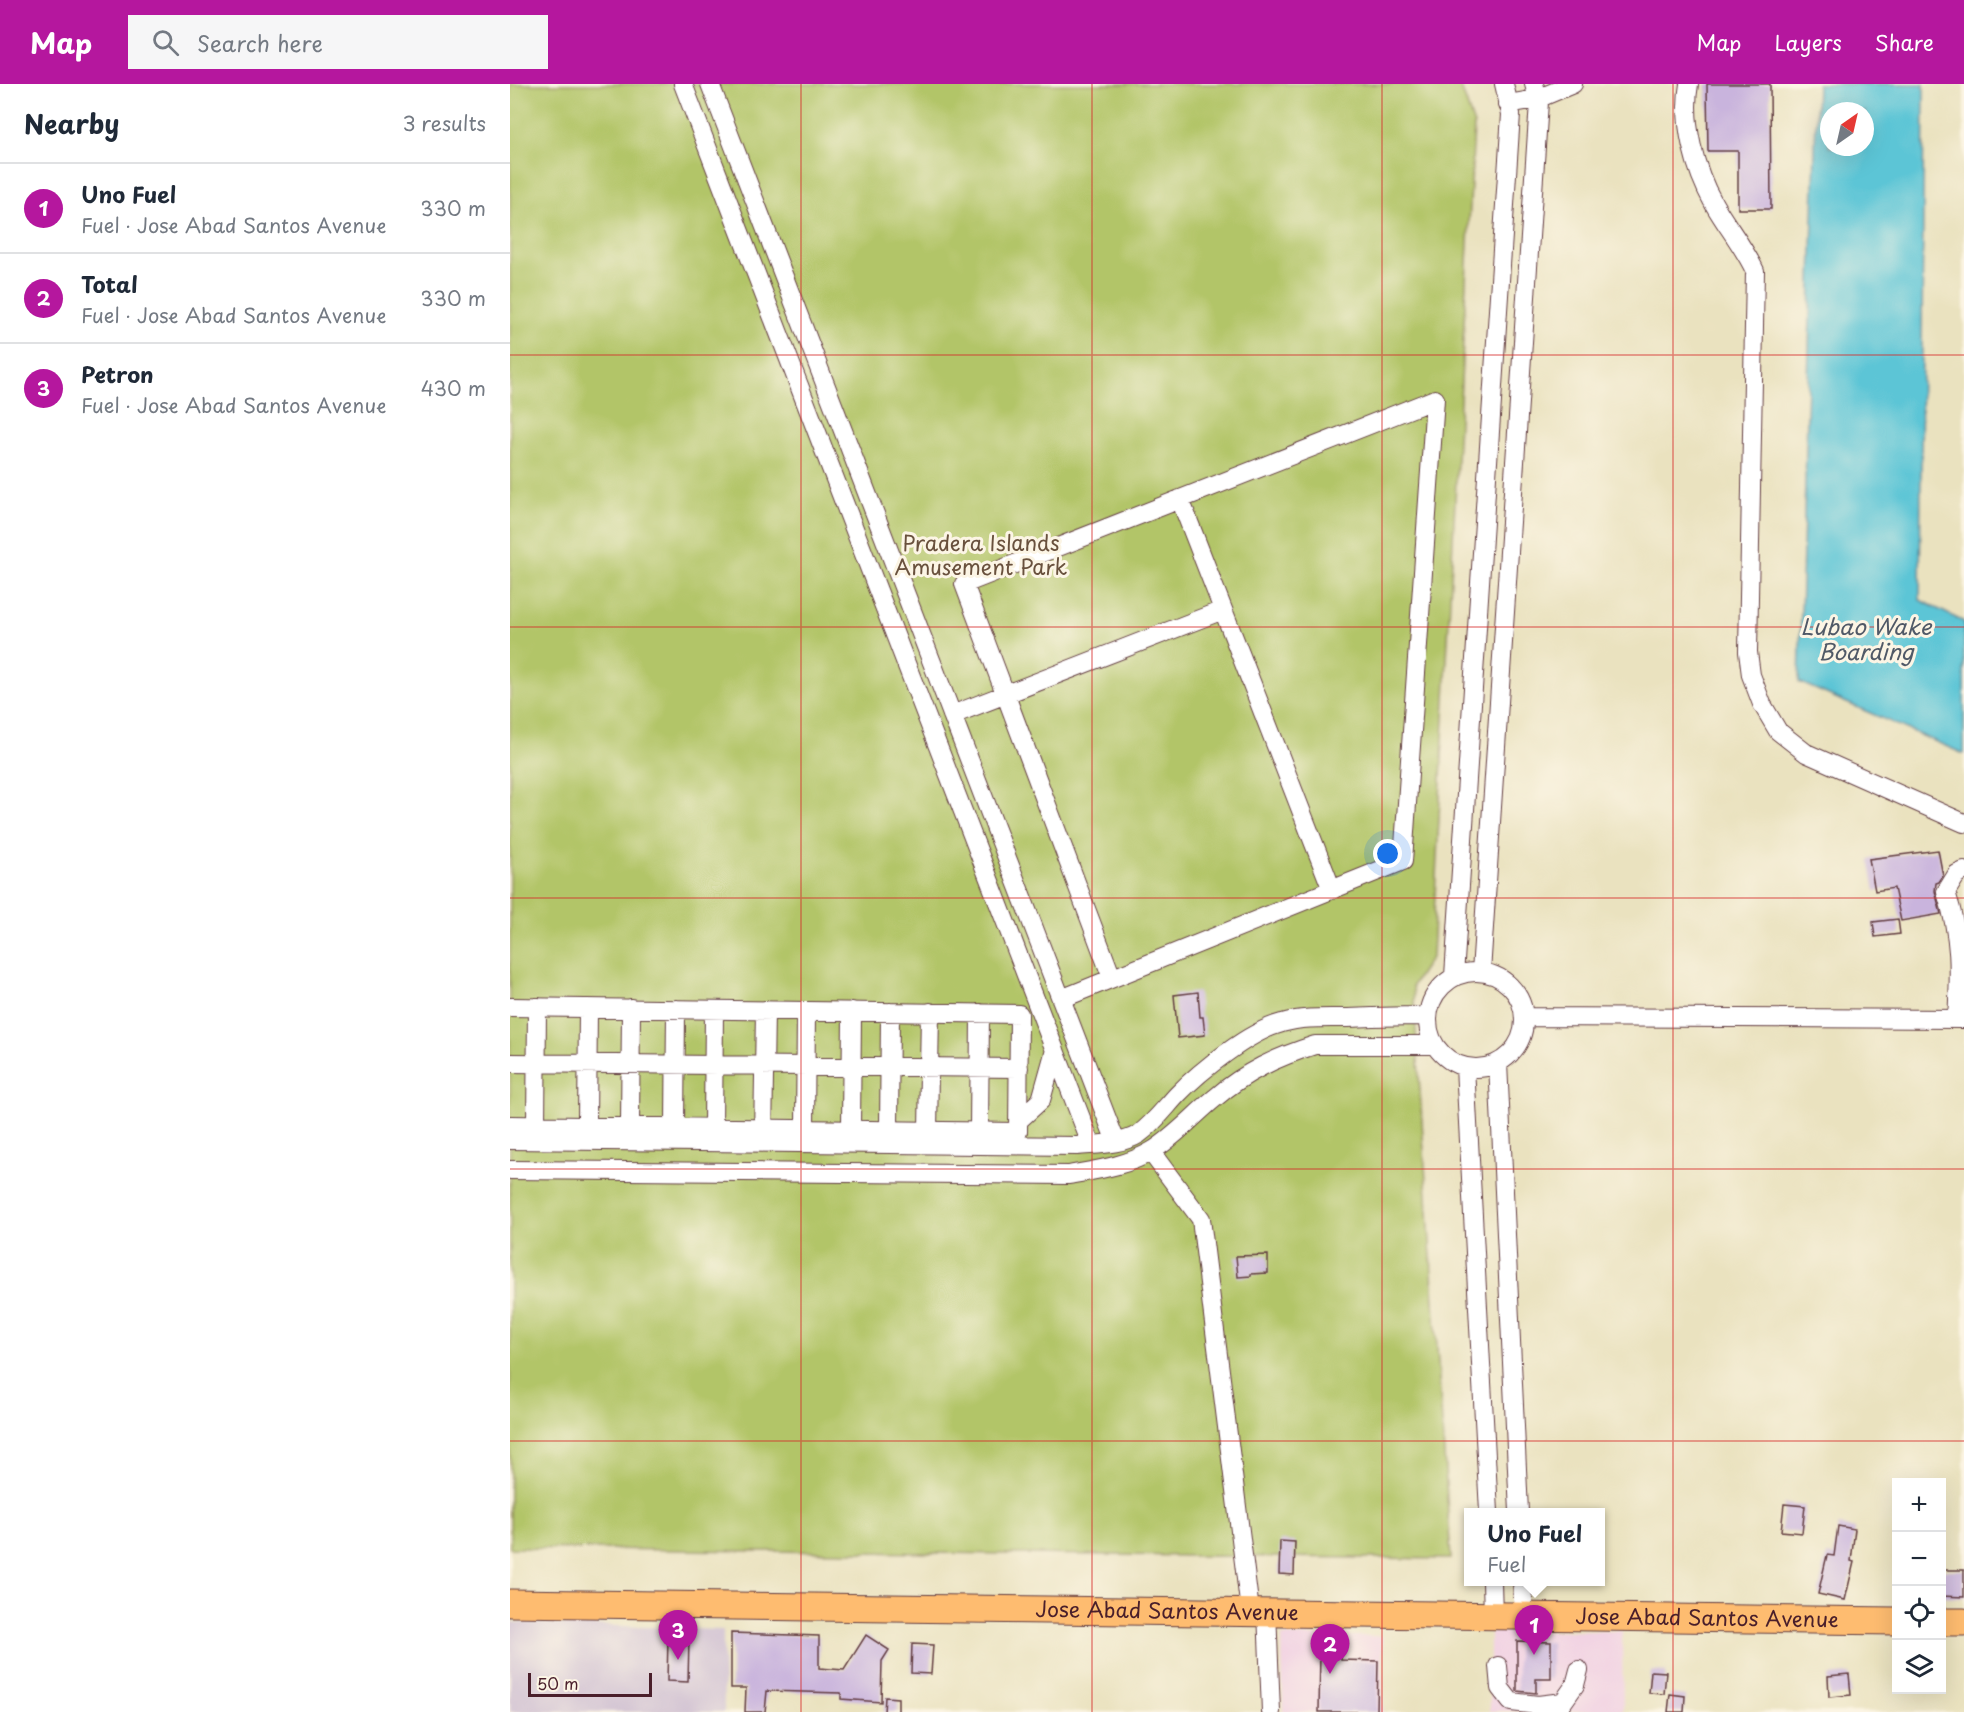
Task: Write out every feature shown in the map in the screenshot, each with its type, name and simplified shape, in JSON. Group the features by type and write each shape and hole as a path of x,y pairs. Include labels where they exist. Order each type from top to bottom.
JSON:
{"highway":[{"name":"Jose Abad Santos Avenue","path":"510,1603 1892,1621"},
{"path":"1946,1622 1964,1622"}],"street":[{"path":"683,84 1091,1144"},
{"path":"710,84 1116,1142"},
{"path":"1454,976 1511,114 1504,84"},
{"path":"1508,104 1535,91 1573,84"},
{"path":"1689,84 1686,97 1690,134 1701,175 1714,205 1746,252 1755,271 1748,652 1751,675 1762,704 1778,731 1806,753 1964,823"},
{"path":"1480,972 1539,102 1535,91"},
{"path":"1061,999 1403,861 1435,399 964,584 1112,978"},
{"path":"1180,499 1332,890"},
{"path":"952,715 1223,610"},
{"path":"1524,1017 1961,1019 1962,982 1959,942 1946,892 1957,874 1964,870 1962,865 1964,858"},
{"path":"1467,972 1480,972 1494,975 1506,982 1518,998 1524,1017 1523,1032 1518,1045 1498,1064 1465,1068 1451,1062 1434,1045 1427,1026 1428,1016 1433,997 1442,985 1454,976 1467,972"},
{"path":"510,1007 1019,1014 1018,1132 805,1129 764,1135 713,1128 510,1125"},
{"path":"536,1126 537,1007"},
{"path":"587,1126 588,1008"},
{"path":"630,1127 631,1008"},
{"path":"675,1127 676,1009"},
{"path":"713,1128 714,1010"},
{"path":"764,1135 765,1010"},
{"path":"805,1129 806,1011"},
{"path":"851,1130 852,1011"},
{"path":"889,1130 890,1012"},
{"path":"928,1131 930,1012"},
{"path":"979,1131 980,1013"},
{"path":"510,1140 764,1135 1077,1146 1116,1142 1137,1135 1157,1118 1196,1077 1222,1057 1248,1039 1281,1023 1312,1018 1428,1016"},
{"path":"510,1170 1069,1175 1104,1169 1151,1152 1249,1071 1297,1050 1315,1045 1434,1045"},
{"path":"1019,1120 1041,1100 1055,1050"},
{"path":"510,1063 1019,1068"},
{"path":"1498,1064 1519,1508"},
{"path":"1465,1068 1489,1508"},
{"path":"1151,1152 1201,1219 1271,1712"},
{"path":"1487,1457 1516,1455"},
{"path":"1492,1586 1493,1615"},
{"path":"1522,1586 1524,1616"},
{"path":"1498,1666 1500,1688 1511,1702 1538,1705 1563,1702 1575,1685 1579,1670"}],"shaded area":[{"path":"510,1622 723,1630 724,1712 510,1712"},
{"path":"1622,1631 1623,1711 1490,1711 1490,1632"},
{"path":"1282,1636 1382,1636 1383,1712 1283,1712"}],"green space":[{"name":"Pradera Islands Amusement Park","path":"510,84 1460,84 1474,125 1432,956 1413,985 1451,1559 510,1548"}],"water":[{"name":"Lubao Wake Boarding","path":"1817,84 1924,84 1920,600 1964,622 1964,754 1799,682"}],"building":[{"path":"1707,84 1770,84 1771,209 1738,209 1738,151 1708,151"},
{"path":"1938,850 1943,876 1936,883 1935,891 1941,914 1901,921 1894,888 1875,891 1869,859"},
{"path":"1898,919 1900,934 1875,937 1873,922"},
{"path":"1198,992 1200,1017 1203,1017 1205,1035 1178,1038 1174,995"},
{"path":"1268,1255 1268,1273 1238,1277 1236,1256"},
{"path":"1784,1504 1805,1506 1802,1533 1781,1531"},
{"path":"1838,1526 1855,1529 1851,1561 1854,1562 1845,1600 1818,1594 1827,1555 1834,1556"},
{"path":"1280,1541 1295,1542 1294,1575 1279,1574"},
{"path":"1946,1570 1964,1570 1964,1597 1946,1596"},
{"path":"731,1633 819,1636 819,1668 844,1670 866,1635 889,1650 882,1661 881,1702 841,1699 841,1693 767,1691 765,1712 745,1712 746,1688 731,1688"},
{"path":"668,1638 689,1639 688,1682 667,1681"},
{"path":"1517,1641 1551,1642 1551,1679 1536,1679 1536,1693 1517,1691"},
{"path":"912,1644 933,1645 931,1674 911,1673"},
{"path":"1320,1652 1341,1652 1341,1660 1378,1661 1377,1712 1319,1712"},
{"path":"1651,1671 1666,1672 1664,1694 1649,1693"},
{"path":"1849,1674 1851,1695 1829,1697 1828,1676"},
{"path":"1670,1694 1685,1696 1684,1712 1668,1712"},
{"path":"885,1697 898,1698 898,1712 884,1712"}],"place":[{"name":"Uno Fuel","path":"1534,1655"},
{"name":"Petron","path":"678,1660"},
{"name":"Total","path":"1330,1674"}]}
